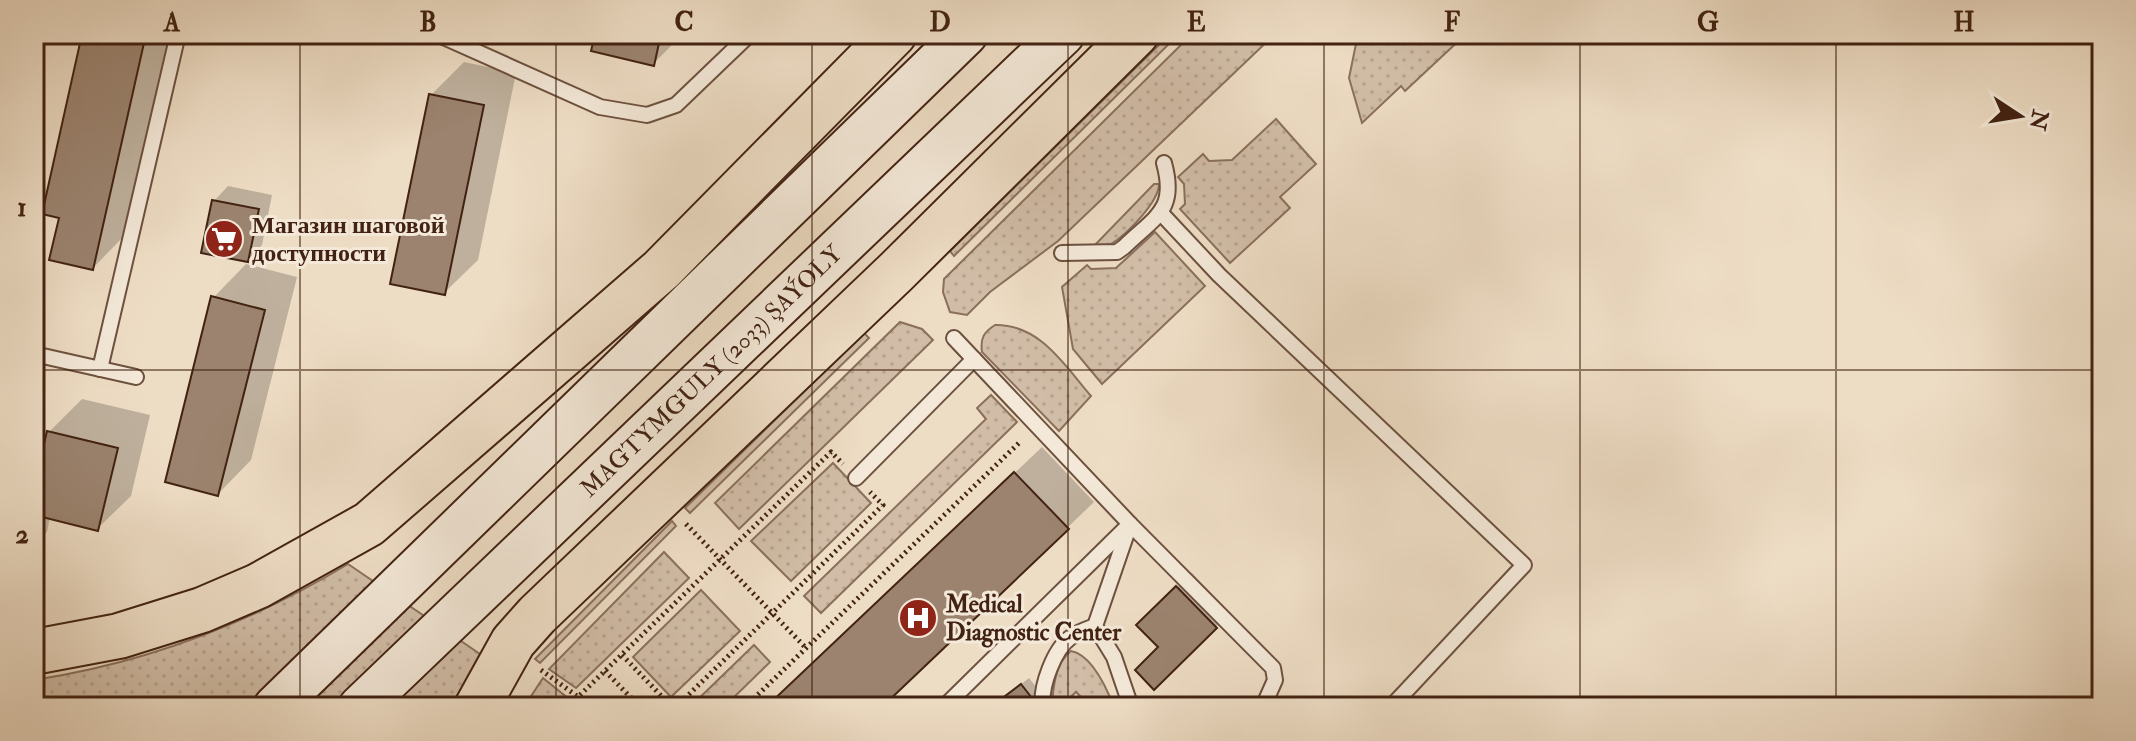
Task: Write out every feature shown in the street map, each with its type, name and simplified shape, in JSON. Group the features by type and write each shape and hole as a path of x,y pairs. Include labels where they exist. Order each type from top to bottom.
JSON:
{"main road":[{"path":"34,652 119,636 202,610 258,586 359,532 661,270 894,34"},
{"path":"275,707 966,34"},
{"name":"MAGTYMGULY (2033) ŞAÝOLY","path":"360,707 1063,34"},
{"path":"477,707 513,642 537,615 896,272 1136,34"}],"lane":[{"path":"100,369 178,34"},
{"path":"437,34 600,107 647,115 676,105 750,34"},
{"path":"1062,253 1117,252 1160,212 1171,193 1164,163"},
{"path":"1160,212 1219,275 1524,565 1391,707"},
{"path":"954,338 1036,427 1273,668 1275,680 1263,707"},
{"path":"34,354 136,377"},
{"path":"856,478 974,359"},
{"path":"1043,707 1041,697 1057,652 1070,637 1095,626 1130,524"},
{"path":"944,707 1130,524"},
{"path":"1095,626 1114,657 1131,707"}],"path":[{"path":"745,707 1036,427"},
{"path":"580,695 827,456"},
{"path":"622,655 674,707 878,510"},
{"path":"689,528 806,648"},
{"path":"541,670 580,695 592,707"},
{"path":"605,671 640,707"}],"shaded area":[{"path":"1170,34 1179,34 954,256 950,251"},
{"path":"1192,34 1275,34 1058,241 990,292 967,315 950,312 943,292 944,279"},
{"path":"1358,34 1466,34 1405,91 1401,86 1362,123 1349,78"},
{"path":"1276,119 1316,164 1280,197 1290,208 1230,263 1180,209 1185,204 1184,184 1178,177 1203,154 1209,161 1232,160"},
{"path":"1154,184 1159,184 1154,200 1133,226 1111,244 1092,248"},
{"path":"1155,232 1205,286 1102,384 1073,349 1062,287 1087,265 1091,269 1116,268"},
{"path":"900,322 922,329 933,340 739,529 715,503"},
{"path":"995,325 1025,331 1038,339 1061,360 1091,396 1059,431 982,352 984,336"},
{"path":"864,333 869,338 690,513 685,508"},
{"path":"991,395 1017,422 821,613 804,596 986,419 977,408"},
{"path":"833,463 871,503 791,581 751,541"},
{"path":"672,521 676,526 540,663 535,659"},
{"path":"664,552 689,578 576,688 549,669"},
{"path":"348,564 480,654 452,707 34,707 34,680 117,663 197,637 274,604"},
{"path":"701,590 740,631 671,697 633,657"},
{"path":"754,645 770,662 724,707 690,707"},
{"path":"1071,651 1092,666 1114,707 1091,707 1076,692 1060,707 1052,707 1058,669"},
{"path":"543,678 579,707 524,707"}],"building":[{"path":"82,34 146,34 93,270 49,260 59,218 42,214"},
{"path":"595,34 661,34 654,66 591,51"},
{"path":"429,94 484,105 445,295 390,284"},
{"path":"212,200 259,209 248,262 201,253"},
{"path":"211,296 265,310 218,496 165,482"},
{"path":"47,431 118,448 98,531 34,515 34,486"},
{"name":"Medical Diagnostic Center","path":"1014,472 1069,529 882,707 766,707"},
{"path":"1176,586 1217,628 1154,690 1135,670 1158,647 1136,625"},
{"path":"1021,684 1035,702 1029,707 999,707 996,703"}],"place":[{"name":"Магазин шаговой доступности","path":"224,239"},
{"name":"Medical Diagnostic Center","path":"918,618"}]}
